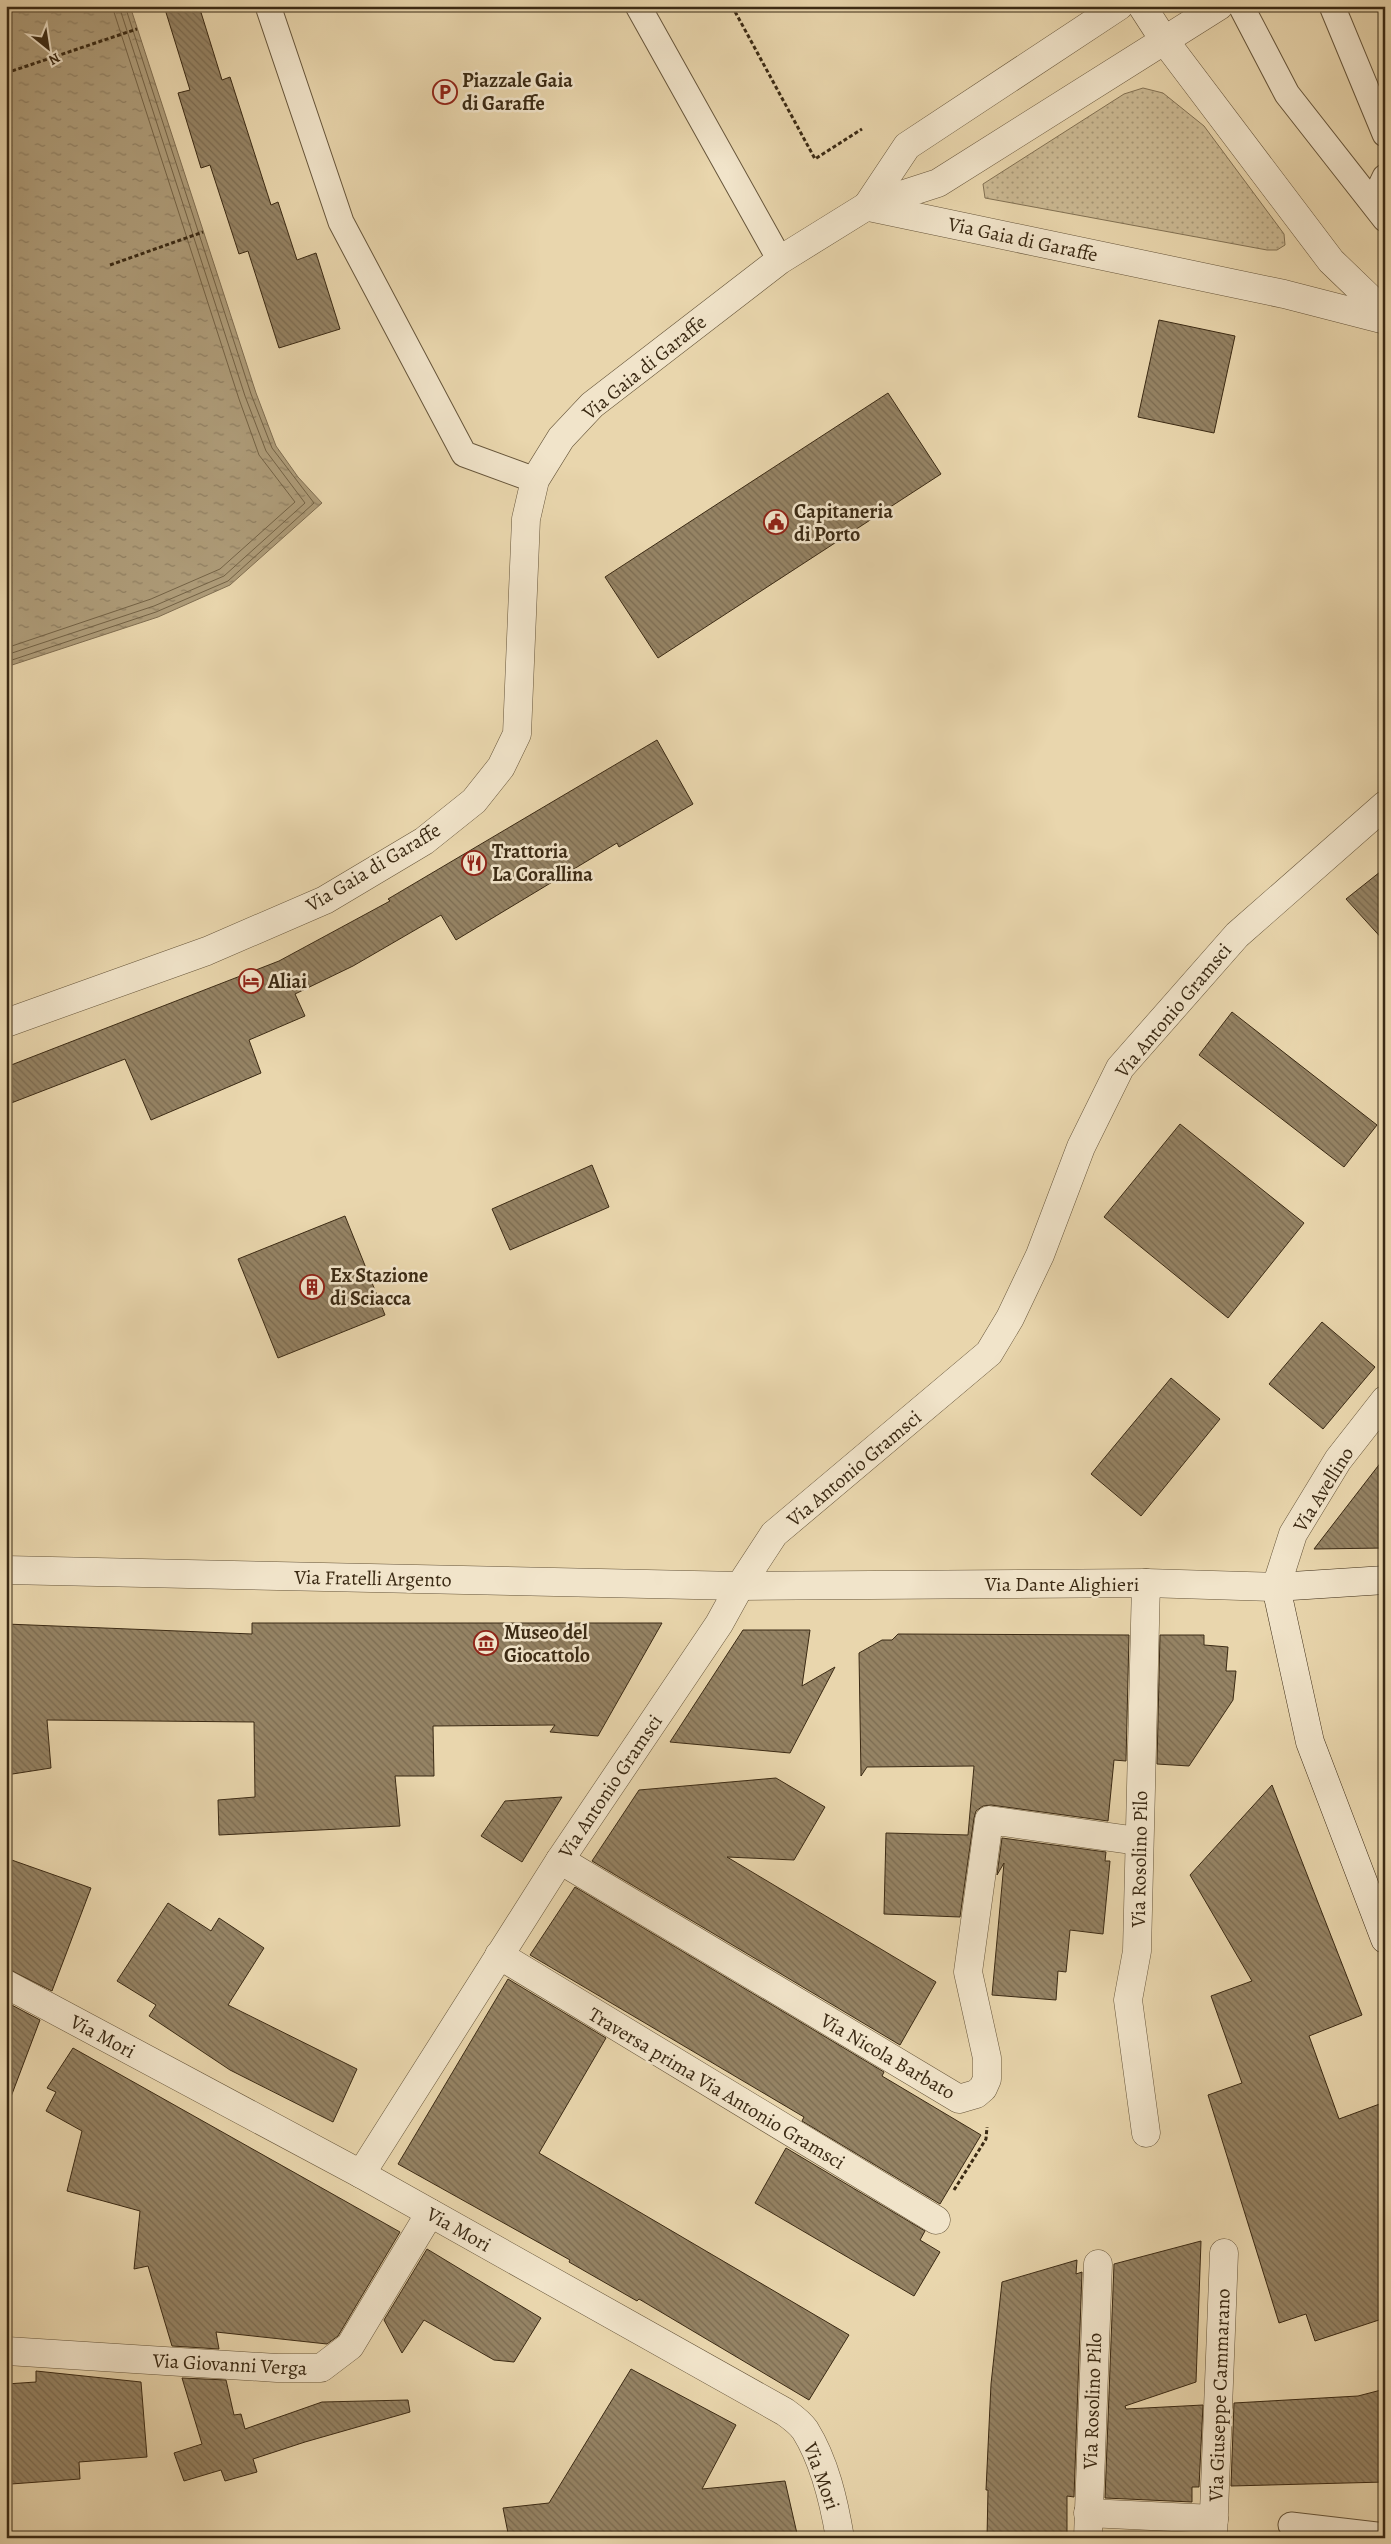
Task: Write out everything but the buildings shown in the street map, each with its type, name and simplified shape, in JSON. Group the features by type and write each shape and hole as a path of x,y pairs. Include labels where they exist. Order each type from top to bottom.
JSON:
{"street":[{"path":"867,206 907,146 1120,6"},
{"path":"1142,6 1164,40 1331,261 1385,313"},
{"path":"867,206 938,183 1219,6"},
{"name":"Via Gaia di Garaffe","path":"6,1024 207,951 325,900 424,841 474,801 501,767 517,734 526,520 535,480 561,438 592,405 780,260 867,206 1284,294 1385,320"},
{"name":"Via Antonio Gramsci","path":"361,2174 560,1860 720,1624 740,1586 774,1534 989,1353 1010,1318 1040,1255 1081,1148 1120,1068 1236,935 1385,805"},
{"name":"Via Avellino","path":"1276,1586 1293,1534 1338,1460 1385,1400"},
{"name":"Via Fratelli Argento","path":"6,1570 740,1586"},
{"name":"Via Dante Alighieri","path":"740,1586 1146,1583 1276,1586 1385,1580"},
{"name":"Via Rosolino Pilo","path":"1146,1583 1138,1842 1137,1951 1128,2000 1146,2133"},
{"path":"1276,1586 1310,1742 1383,1931"},
{"name":"Via Nicola Barbato","path":"560,1860 959,2099 976,2094 983,2088 988,2070 968,1972 989,1820 1138,1842"},
{"name":"Traversa prima Via Antonio Gramsci","path":"499,1955 936,2220"},
{"name":"Via Mori","path":"6,1984 361,2174 785,2412 804,2429 818,2456 835,2508 840,2538"},
{"name":"Via Giovanni Verga","path":"8,2351 277,2368 320,2368 350,2346 430,2213"},
{"name":"Via Giuseppe Cammarano","path":"1214,2529 1224,2253"},
{"name":"Via Rosolino Pilo","path":"1088,2525 1098,2264"},
{"path":"1088,2525 1214,2529"}],"lane":[{"path":"268,6 341,222 464,454 535,480"},
{"path":"638,6 780,260"},
{"path":"1241,6 1287,94 1379,210"},
{"path":"1332,6 1385,134"},
{"path":"1379,210 1385,177"},
{"path":"1292,2524 1385,2536"}],"path":[{"path":"732,6 815,159 862,129"},
{"path":"6,73 137,29"},
{"path":"110,265 203,232"},
{"path":"936,2220 986,2139 988,2122 976,2094"}],"shaded area":[{"path":"1143,88 1163,93 1204,126 1284,234 1285,245 1277,250 1267,250 985,198 983,184 1124,94"}],"water":[{"path":"6,6 130,6 256,393 276,446 298,477 322,503 230,585 158,617 6,667"}],"place":[{"name":"Piazzale Gaia di Garaffe","path":"445,92"},
{"name":"Capitaneria di Porto","path":"776,522"},
{"name":"Trattoria La Corallina","path":"474,863"},
{"name":"Aliai","path":"251,981"},
{"name":"Ex Stazione di Sciacca","path":"312,1287"},
{"name":"Museo del Giocattolo","path":"486,1643"}]}
